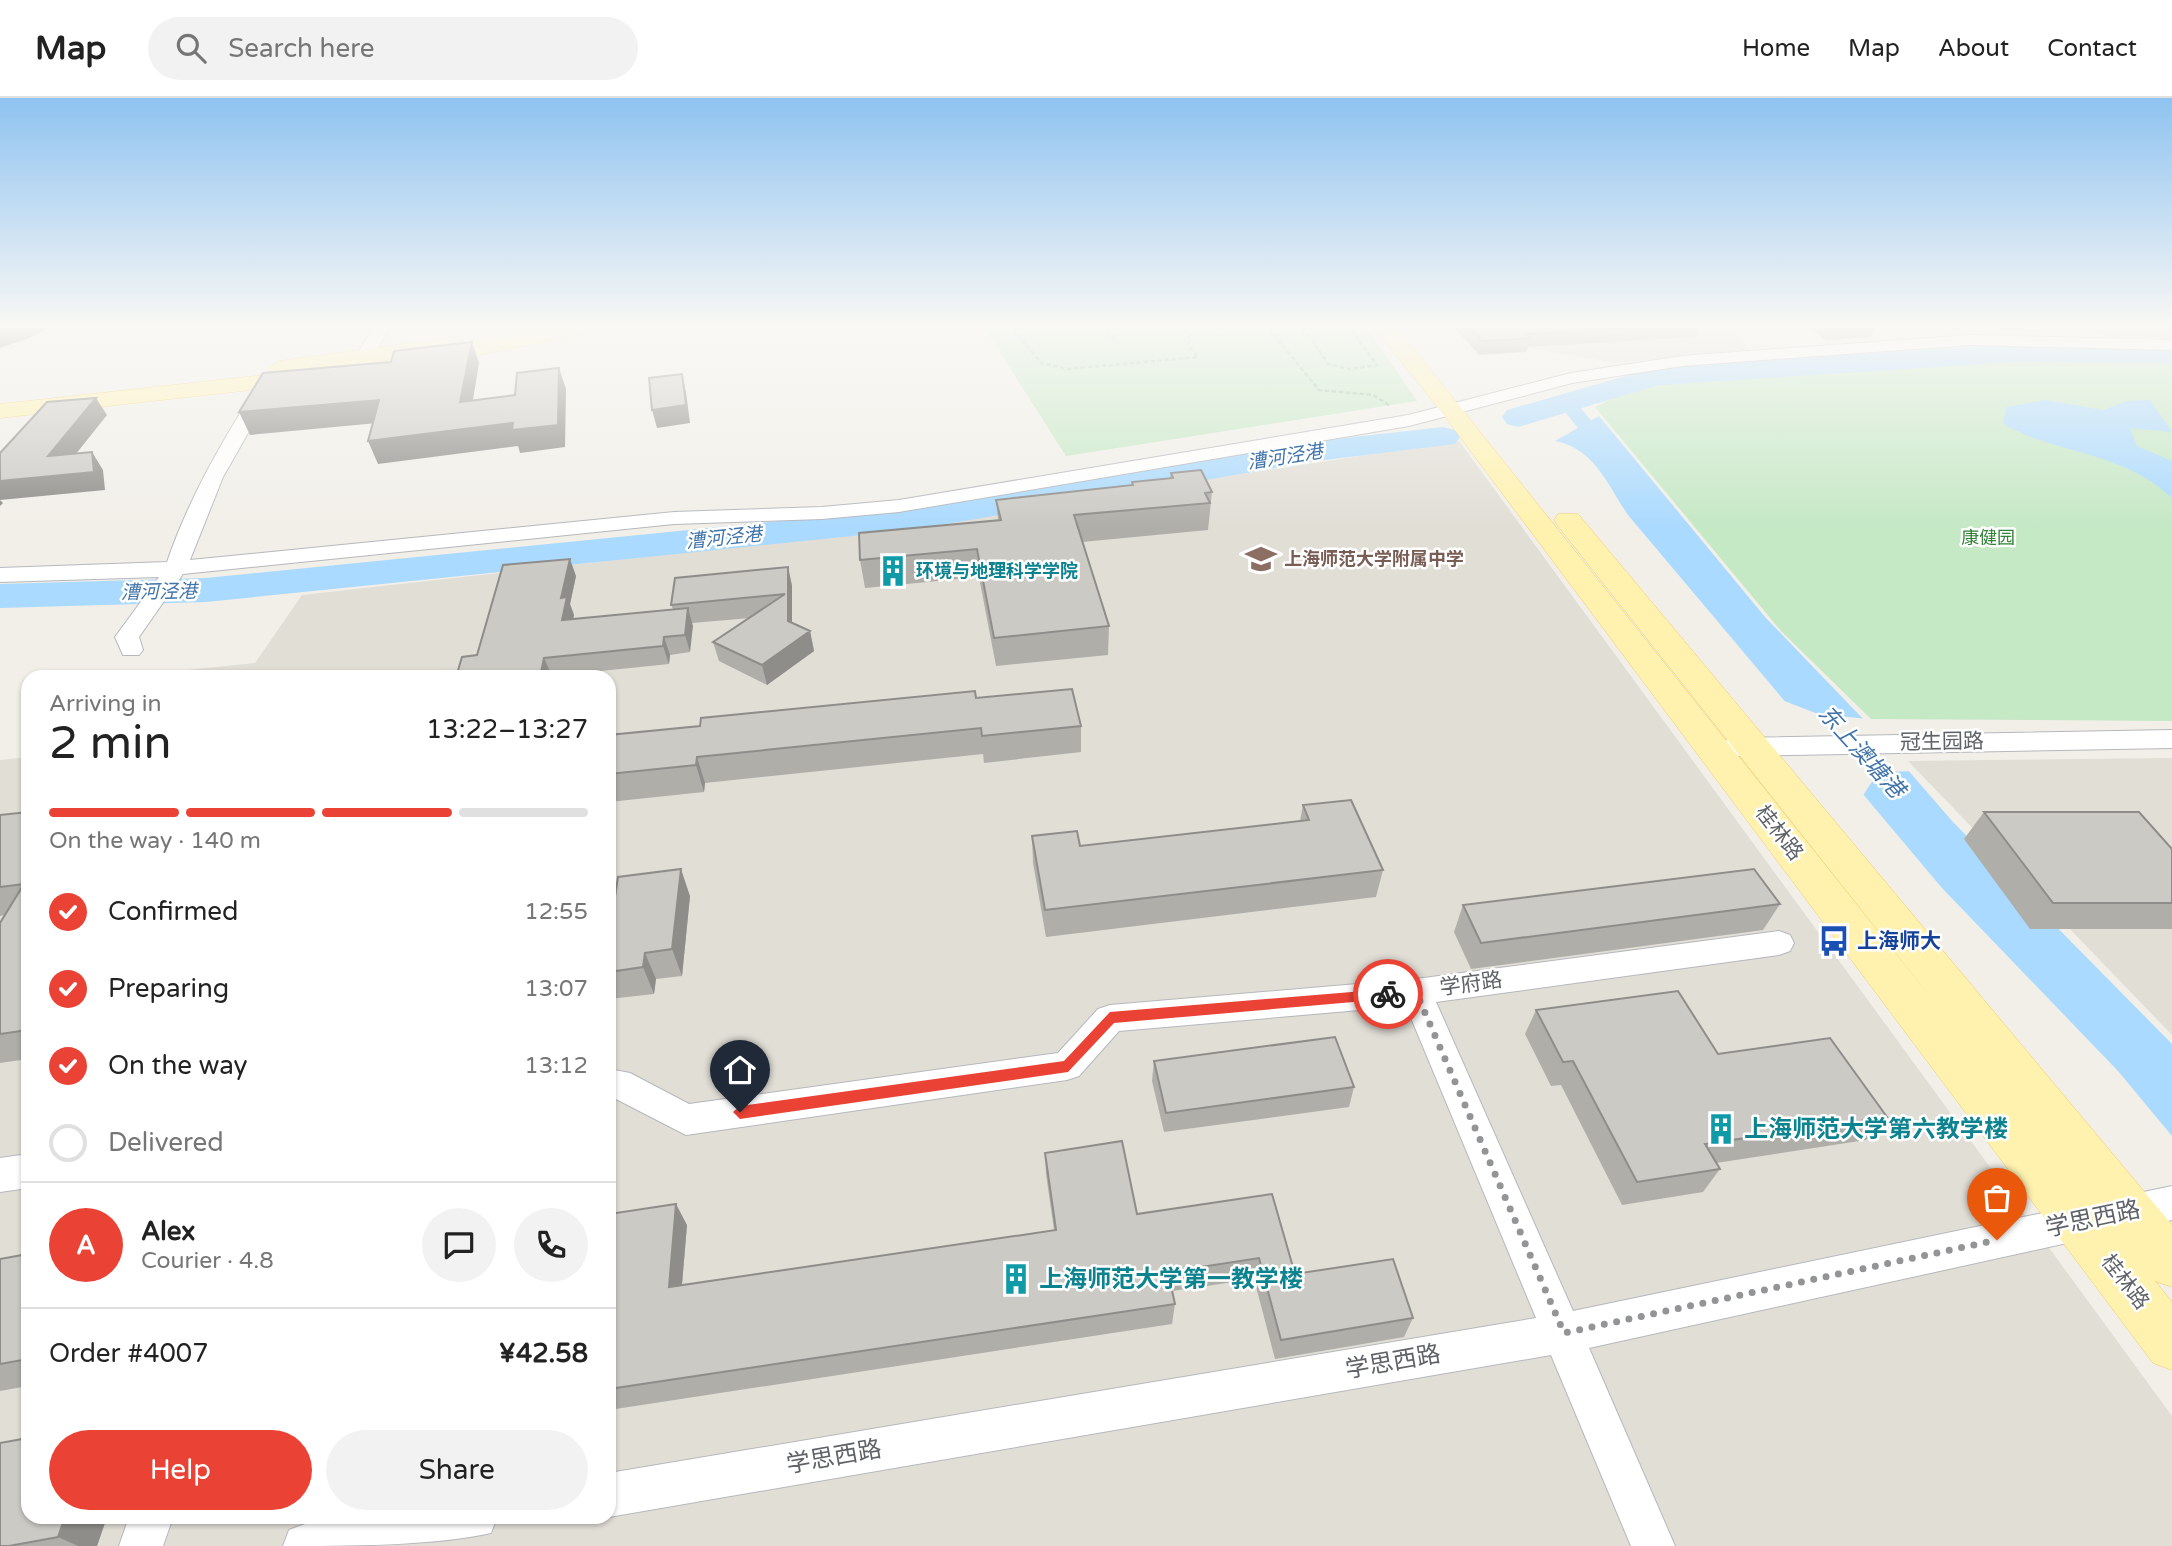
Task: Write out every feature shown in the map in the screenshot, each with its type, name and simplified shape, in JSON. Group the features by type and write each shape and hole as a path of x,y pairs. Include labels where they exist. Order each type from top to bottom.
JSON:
{"main road":[{"path":"0,400 87,392"},
{"path":"0,411 175,392"},
{"name":"桂林路","path":"1448,392 1734,747 2078,1222 2172,1344"},
{"name":"桂林路","path":"1452,392 1734,747 2172,1263"}],"street":[{"path":"129,643 176,568 197,508 229,443 263,392"},
{"path":"0,575 47,571 135,574 674,518 822,513 898,506 1409,420 1513,392"},
{"name":"冠生园路","path":"1734,747 2172,739"},
{"name":"学府路","path":"616,1083 685,1120 1068,1066 1110,1018 1416,992 1779,943"},
{"path":"1416,992 1653,1546"},
{"path":"0,1175 21,1172"},
{"name":"学思西路","path":"616,1494 1564,1333 2172,1202"},
{"path":"141,1546 149,1524"},
{"path":"305,1546 434,1524"}],"path":[{"path":"1336,392 1373,395 1409,420"}],"shaded area":[{"path":"1459,441 2172,1416 2172,1546 0,1546 0,760 21,758 21,1524 616,1524 616,670 187,670 255,663 302,595 840,535"},
{"path":"2172,758 2172,1035 1908,761"}],"green space":[{"path":"1025,392 1411,392 1417,401 1066,456"},
{"name":"康健园","path":"1626,392 2172,392 2172,721 1871,719 1781,631 1595,407"}],"water":[{"path":"2045,400 2103,410 2127,401 2150,400 2172,432 2130,428 2137,446 2172,461 2172,498 2133,471 2046,442 2003,424 2006,407"},
{"path":"1599,416 1765,617 1867,723 1953,822 2172,1044 2172,1136 2118,1071 1942,888 1628,515 1590,459 1580,451 1555,441"}],"pier":[{"path":"1777,698 1818,714 1868,719 1914,771 1887,772 1873,780 1862,797"}],"building":[{"path":"252,392 462,392 460,402 515,395 515,392 559,392 558,425 512,430 513,423 368,441 379,400 239,412"},
{"path":"650,392 684,392 686,405 652,410"},
{"path":"96,398 48,456 92,452 94,472 0,481 0,453 47,402"},
{"path":"1201,470 1212,492 1205,493 1210,503 1074,515 1109,626 994,638 977,549 860,560 859,533 1001,520 996,500 1133,485 1132,482 1173,478 1171,473"},
{"path":"570,559 561,598 567,597 562,620 688,608 685,635 664,637 663,646 544,658 541,670 458,670 462,657 477,655 503,565"},
{"path":"788,567 788,621 810,631 762,665 713,642 785,594 671,605 675,578"},
{"path":"1072,689 1081,726 982,736 981,728 697,757 696,765 616,773 616,734 700,726 701,718 975,691 976,698"},
{"path":"1351,800 1383,870 1045,910 1032,836 1077,831 1080,846 1309,820 1303,805"},
{"path":"1984,812 2139,812 2172,849 2172,903 2053,903"},
{"path":"21,813 21,884 0,887 0,815"},
{"path":"681,869 672,949 645,953 643,967 616,971 616,890 618,877"},
{"path":"1754,869 1780,904 1481,943 1463,905"},
{"path":"21,889 21,1031 0,1034 0,923"},
{"path":"1678,991 1718,1054 1830,1038 1887,1117 1705,1144 1720,1169 1637,1182 1573,1061 1563,1062 1536,1010"},
{"path":"1335,1037 1354,1087 1166,1113 1154,1061"},
{"name":"上海师范大学第一教学楼","path":"1122,1141 1137,1214 1272,1194 1295,1274 1393,1259 1413,1318 1281,1340 1259,1258 1168,1272 1175,1304 616,1388 616,1213 676,1204 669,1287 1056,1230 1045,1153"},
{"path":"21,1255 21,1360 0,1364 0,1259"},
{"path":"21,1439 21,1524 63,1524 58,1537 0,1546 0,1443"}],"waterway":[{"name":"漕河泾港","path":"1518,417 1604,392"},
{"name":"东上澳塘港","path":"1568,404 1608,453"},
{"name":"漕河泾港","path":"0,596 206,590 911,519 1317,451 1443,437"}],"way so far":[{"path":"1388,994 1416,992 1564,1333 1997,1240"}],"place":[{"name":"上海师范大学附属中学","path":"1261,559"},
{"name":"环境与地理科学学院","path":"893,571"},
{"name":"上海师大","path":"1834,941"},
{"name":"上海师范大学第六教学楼","path":"1721,1129"},
{"name":"上海师范大学第一教学楼","path":"1016,1279"}],"route":[{"path":"740,1112 1068,1066 1110,1018 1388,994"}]}
